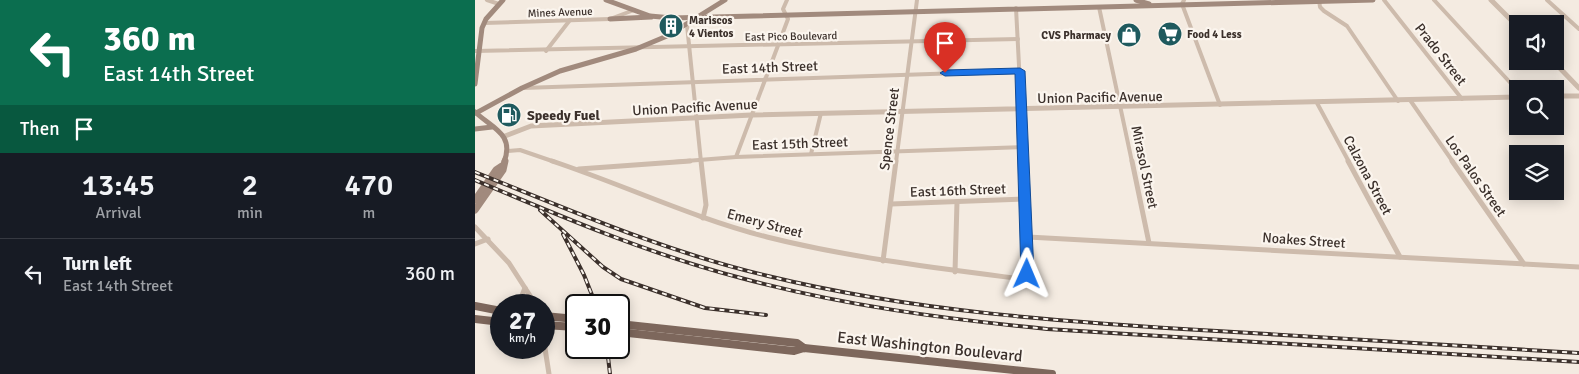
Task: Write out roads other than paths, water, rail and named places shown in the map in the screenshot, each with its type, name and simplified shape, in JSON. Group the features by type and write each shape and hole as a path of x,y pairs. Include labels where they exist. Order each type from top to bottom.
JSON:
{"main road":[{"path":"606,0 659,17"},
{"path":"475,210 503,170 502,166 509,151 505,136 475,113 522,88 570,67 636,48 687,25 725,0"},
{"path":"1119,0 1121,6"},
{"path":"1135,0 1154,5"},
{"path":"610,19 1099,7 1183,2 1373,0"},
{"path":"475,84 477,51 484,23 501,2"},
{"path":"475,129 492,127"},
{"path":"475,200 496,170 502,166"},
{"path":"475,306 490,309"},
{"path":"477,319 490,321"},
{"name":"East Washington Boulevard","path":"630,325 797,343 804,348"},
{"name":"East Washington Boulevard","path":"630,333 794,351 804,348 1052,374"}],"street":[{"path":"487,0 501,2"},
{"path":"736,157 788,18 783,9 787,0"},
{"name":"Spence Street","path":"883,261 917,0"},
{"name":"Prado Street","path":"1384,0 1462,99"},
{"path":"1434,0 1509,81"},
{"path":"1491,0 1509,18"},
{"path":"1547,0 1579,29"},
{"path":"1319,1 1324,11 1347,26 1398,100"},
{"path":"1183,2 1219,105"},
{"name":"Mirasol Street","path":"1099,7 1149,243"},
{"path":"1016,8 1028,237"},
{"name":"Mines Avenue","path":"484,23 610,19 634,10"},
{"path":"546,51 570,20"},
{"path":"687,25 706,205 703,218"},
{"name":"East Pico Boulevard","path":"477,51 778,46 1018,39"},
{"path":"1562,70 1579,88"},
{"name":"East 14th Street","path":"522,88 766,78 1020,71"},
{"path":"1564,96 1579,96"},
{"name":"Union Pacific Avenue","path":"505,136 531,126 753,115 1509,97"},
{"name":"Los Palos Street","path":"1410,100 1523,264"},
{"name":"Calzona Street","path":"1317,103 1400,257"},
{"path":"811,154 821,114"},
{"name":"East 15th Street","path":"577,169 736,157 1023,147"},
{"name":"Emery Street","path":"509,151 520,150 577,169 703,218 767,237 883,261 1019,279 1025,277 1028,270 1028,237"},
{"name":"East 16th Street","path":"891,204 1026,199"},
{"path":"955,272 957,202"},
{"path":"475,228 488,239 513,268 529,294"},
{"name":"Noakes Street","path":"1028,237 1579,267"},
{"path":"475,244 488,239"},
{"path":"523,294 525,288"},
{"path":"547,359 549,374"}],"railway":[{"path":"475,172 583,216 693,255 768,276 879,299 991,314 1104,324 1579,353"},
{"path":"475,180 540,208 673,258 779,288 893,310 1047,329 1579,362"},
{"path":"540,210 603,267 621,279 705,308 766,315"},
{"path":"563,234 592,294"},
{"path":"608,359 610,374"}],"place":[{"name":"Mariscos 4 Vientos","path":"671,26"},
{"name":"Food 4 Less","path":"1170,34"},
{"name":"CVS Pharmacy","path":"1129,35"},
{"name":"Speedy Fuel","path":"509,115"}]}
